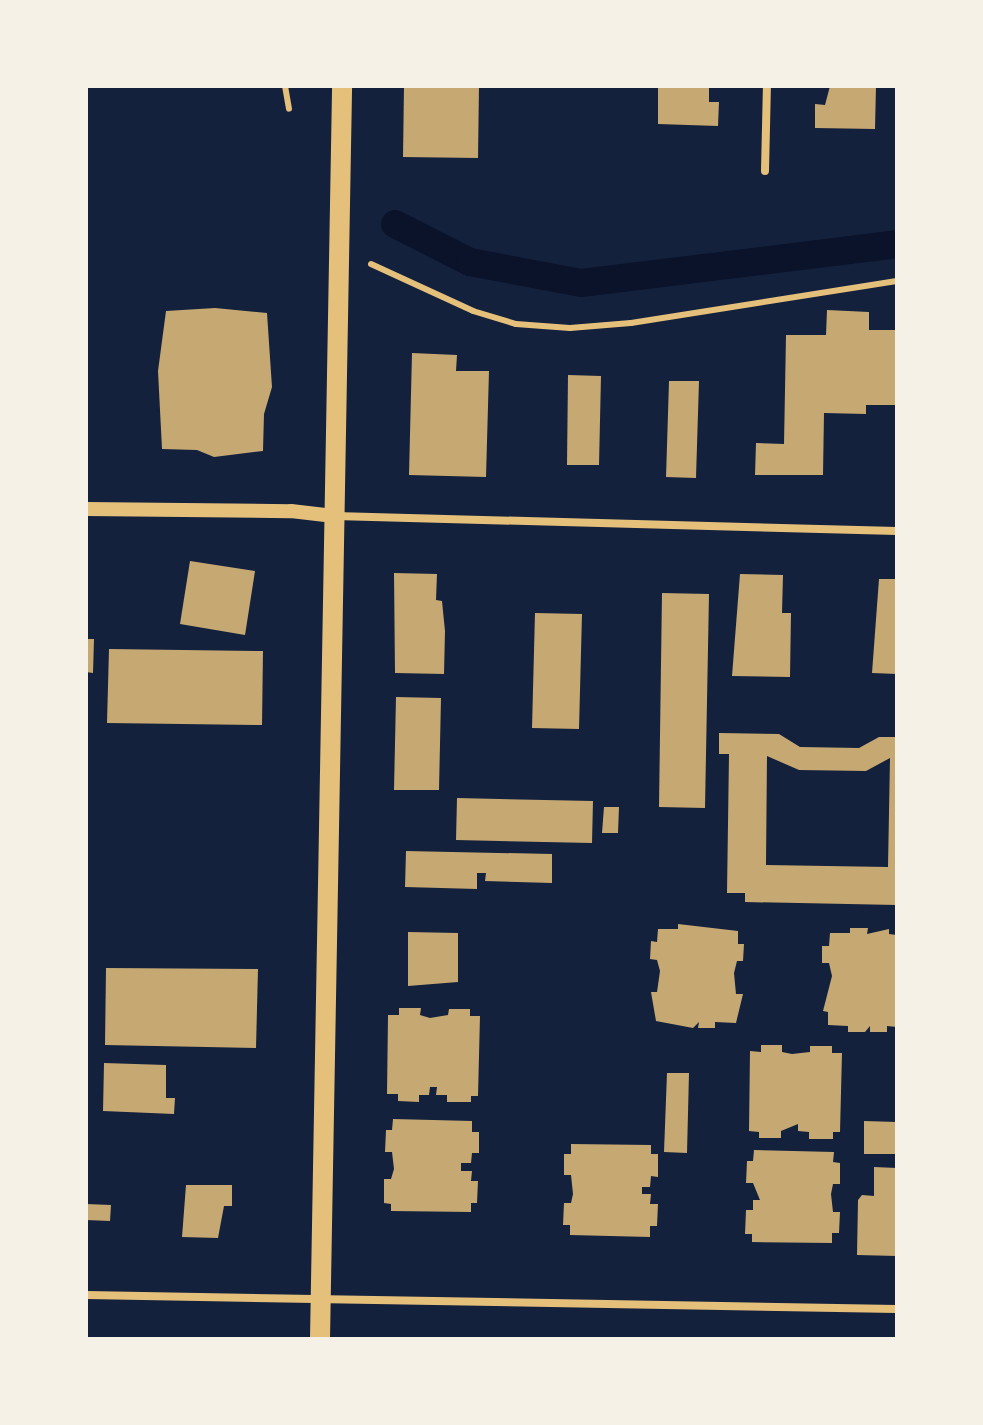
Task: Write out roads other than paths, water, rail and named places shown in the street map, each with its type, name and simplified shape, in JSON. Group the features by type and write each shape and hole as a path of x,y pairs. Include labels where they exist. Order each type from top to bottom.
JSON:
{"main road":[{"path":"320,1339 342,86"}],"street":[{"path":"765,171 767,86"},
{"path":"86,509 291,511 334,516 897,531"},
{"path":"86,1295 897,1309"}],"lane":[{"path":"285,86 289,109"},
{"path":"371,264 473,311 516,324 570,328 631,323 897,281"}],"waterway":[{"path":"395,224 470,262 581,283 897,244"}]}
